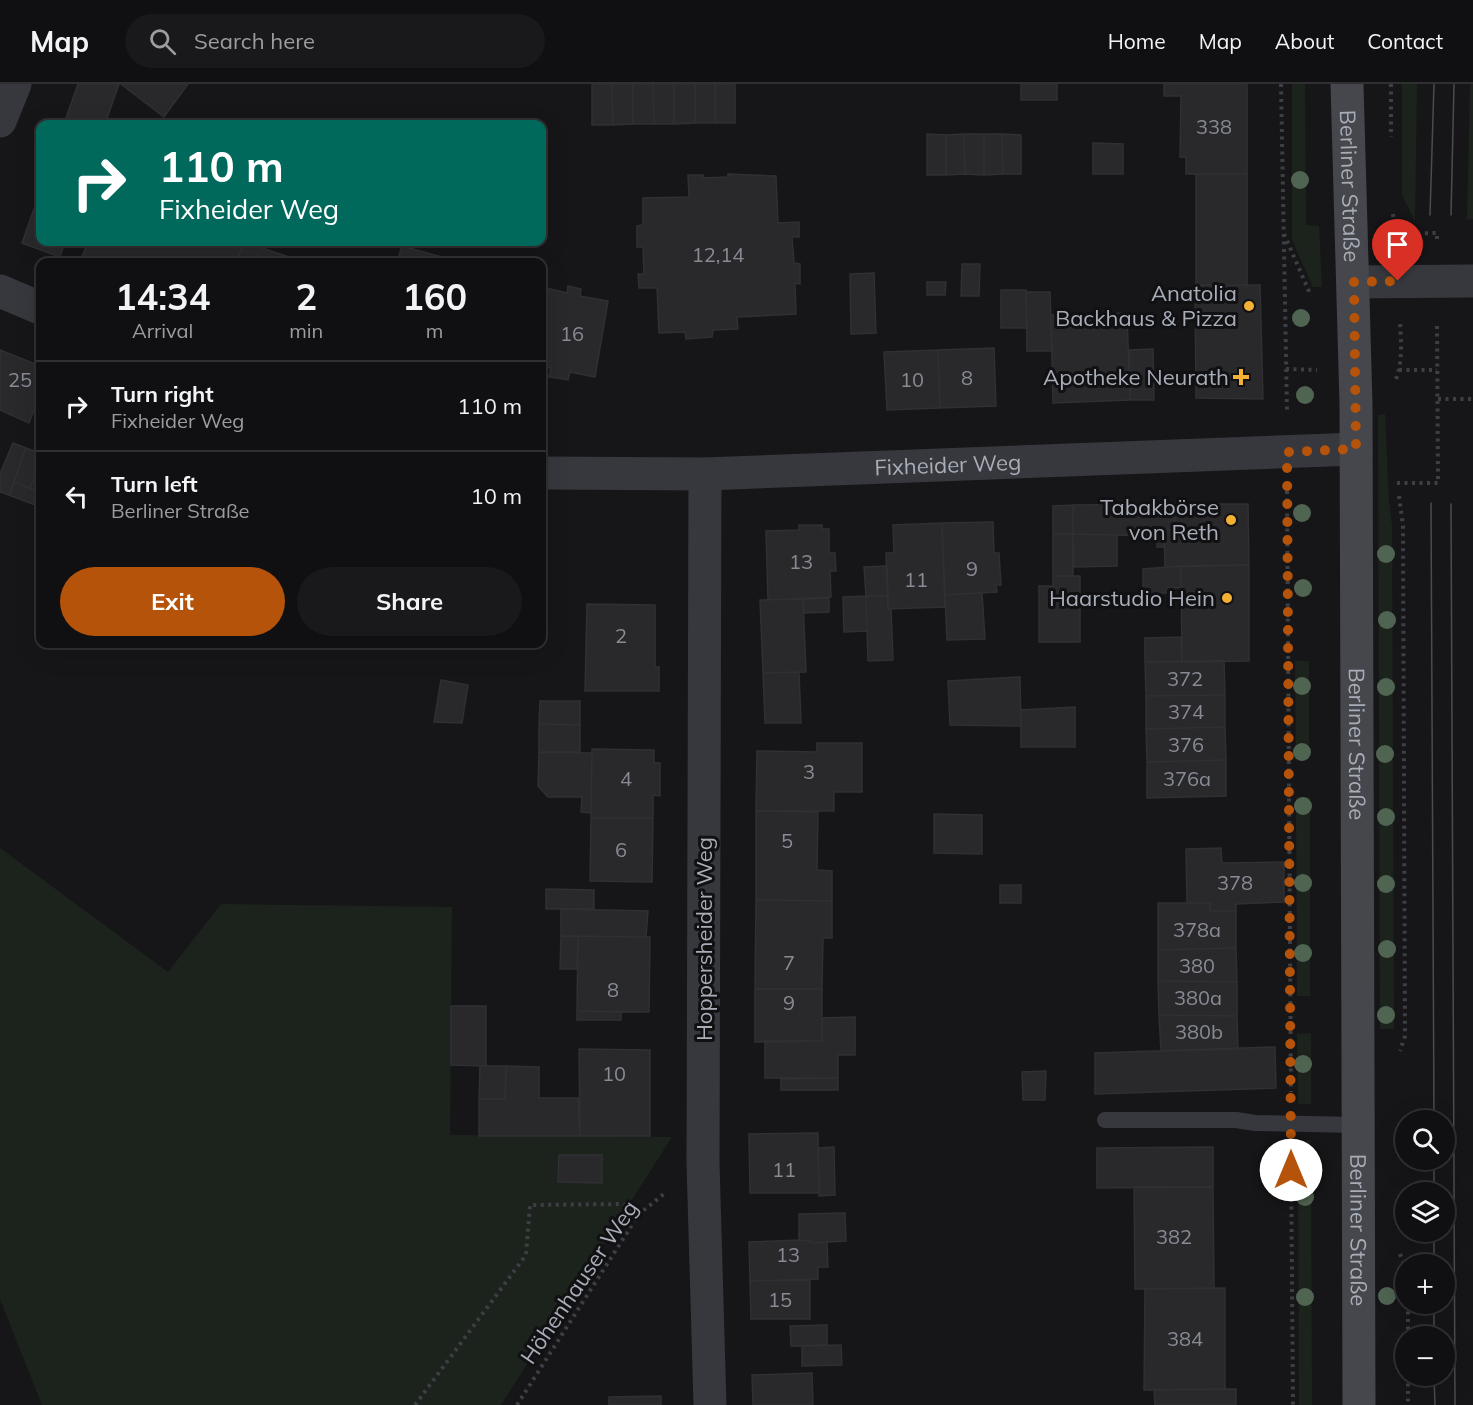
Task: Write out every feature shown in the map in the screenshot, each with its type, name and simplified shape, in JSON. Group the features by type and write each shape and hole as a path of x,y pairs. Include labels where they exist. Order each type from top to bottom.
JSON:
{"main road":[{"name":"Berliner Straße","path":"1347,84 1354,282 1356,449 1359,1405"}],"street":[{"path":"0,121 15,84"},
{"path":"1354,282 1473,281"},
{"path":"0,291 36,306"},
{"name":"Fixheider Weg","path":"546,473 705,474 1356,449"},
{"name":"Hoppersheider Weg","path":"705,474 703,1163 710,1405"}],"lane":[{"path":"1105,1120 1236,1120 1255,1123 1358,1125"}],"path":[{"path":"1281,84 1287,452 1293,1405"},
{"path":"1395,234 1437,233 1438,399 1438,483 1397,483 1403,526 1404,1000 1404,1036 1398,1056"},
{"path":"1438,399 1473,399"},
{"name":"Höhenhauser Weg","path":"517,1405 639,1214 703,1163"},
{"path":"415,1405 526,1255 530,1205 624,1204 639,1214"},
{"path":"1408,1386 1408,1405"}],"shaded area":[{"path":"1292,84 1305,84 1306,225 1319,226 1322,287 1313,287 1292,240"},
{"path":"1402,84 1417,84 1415,221 1402,195"},
{"path":"1470,84 1473,84 1473,219 1467,220"},
{"path":"1385,414 1392,525 1394,1029 1380,1029 1378,415"},
{"path":"1295,661 1309,661 1309,759 1296,759"},
{"path":"1296,797 1310,797 1310,996 1297,996"},
{"path":"0,848 168,972 221,904 452,907 450,1135 672,1137 501,1405 42,1405 0,1299"},
{"path":"1311,1033 1311,1104 1298,1104 1297,1034"},
{"path":"1311,1140 1312,1405 1299,1405 1298,1141"}],"building":[{"path":"78,84 119,84 106,120 66,118"},
{"path":"121,84 188,84 164,117"},
{"path":"592,84 612,84 613,125 592,125"},
{"path":"612,84 633,84 633,124 613,125"},
{"path":"633,84 653,84 654,124 633,124"},
{"path":"653,84 674,84 674,124 654,124"},
{"path":"674,84 695,84 695,123 674,124"},
{"path":"695,84 715,84 715,123 695,123"},
{"path":"715,84 735,84 735,123 715,123"},
{"path":"1021,84 1057,84 1057,100 1021,100"},
{"path":"1164,84 1247,84 1247,174 1186,174 1186,157 1180,157 1181,96 1164,96"},
{"path":"927,134 946,135 946,175 927,175"},
{"path":"964,134 984,134 984,175 965,174"},
{"path":"964,134 965,174 946,175 946,135"},
{"path":"984,134 1002,134 1003,174 984,175"},
{"path":"1002,134 1021,135 1021,174 1003,174"},
{"path":"1093,143 1123,144 1123,174 1093,174"},
{"path":"728,174 776,176 778,223 799,222 799,237 792,237 794,263 800,264 800,284 795,283 796,314 737,317 738,329 713,330 712,337 686,339 685,332 659,333 657,288 639,288 638,274 644,274 643,247 637,247 637,226 643,225 643,198 689,197 688,175 703,175 703,178 728,177"},
{"path":"1196,174 1247,174 1247,285 1196,285"},
{"path":"35,206 36,246 64,246 60,257 22,243"},
{"path":"86,246 243,246 238,258 82,258"},
{"path":"243,246 256,246 292,258 238,258"},
{"path":"402,246 446,258 398,258"},
{"path":"962,264 980,264 979,296 961,296"},
{"path":"874,273 876,333 851,334 850,274"},
{"path":"927,282 946,282 945,295 927,295"},
{"path":"1195,285 1260,285 1263,399 1196,398"},
{"path":"568,286 581,289 580,296 608,301 595,377 570,372 568,380 549,377 551,368 546,367 546,288 567,293"},
{"path":"1001,290 1026,290 1027,328 1001,328"},
{"path":"1026,292 1050,292 1052,351 1027,351"},
{"path":"1127,313 1130,400 1053,403 1051,315"},
{"path":"994,348 996,406 940,408 938,350"},
{"path":"1153,349 1154,400 1130,400 1129,350"},
{"path":"0,350 36,364 36,405 29,423 0,410"},
{"path":"938,350 940,408 887,410 884,352"},
{"path":"13,443 26,448 9,495 0,492 0,474"},
{"path":"26,448 36,452 36,475 29,488 14,482"},
{"path":"36,475 36,491 29,488"},
{"path":"14,482 36,490 36,505 9,495"},
{"path":"1174,504 1174,530 1164,530 1164,547 1157,547 1157,536 1073,534 1073,505"},
{"path":"1174,504 1248,504 1249,565 1165,567 1164,530 1174,530"},
{"path":"1073,505 1073,534 1053,534 1053,506"},
{"path":"993,522 994,553 999,553 1001,585 996,585 997,592 945,595 942,523"},
{"path":"942,523 945,607 888,609 886,553 894,553 893,525"},
{"path":"799,525 822,525 822,529 829,529 829,553 835,553 836,571 830,571 831,597 768,600 766,531 799,530"},
{"path":"1053,534 1073,534 1073,576 1053,576"},
{"path":"1073,534 1117,535 1117,566 1074,567"},
{"path":"1249,565 1249,661 1182,662 1181,566"},
{"path":"887,566 888,596 866,596 864,567"},
{"path":"1181,566 1181,588 1167,588 1167,593 1143,593 1143,569"},
{"path":"1053,576 1080,576 1080,642 1039,642 1039,586 1053,586"},
{"path":"982,593 985,639 947,640 945,595"},
{"path":"866,596 867,631 844,632 843,597"},
{"path":"866,596 888,596 888,609 891,609 893,660 868,661"},
{"path":"829,598 829,612 804,613 803,599"},
{"path":"803,599 806,672 763,673 760,600"},
{"path":"587,604 655,605 655,667 659,667 659,691 585,691"},
{"path":"1181,637 1182,662 1145,662 1145,638"},
{"path":"1224,661 1225,695 1146,696 1145,662"},
{"path":"799,672 801,723 765,723 763,673"},
{"path":"1020,677 1021,726 950,725 948,681"},
{"path":"441,680 468,685 462,723 434,722"},
{"path":"1225,695 1225,727 1146,729 1146,696"},
{"path":"540,701 580,701 580,725 539,724"},
{"path":"1075,707 1075,747 1021,747 1021,710"},
{"path":"539,724 580,725 580,752 539,752"},
{"path":"1225,727 1226,760 1147,762 1146,729"},
{"path":"817,743 862,743 862,792 834,792 834,811 756,811 757,751 817,752"},
{"path":"592,749 654,750 654,763 660,763 660,796 653,795 653,818 591,818"},
{"path":"539,752 592,753 591,813 581,812 582,797 548,797 538,786"},
{"path":"1226,760 1226,796 1147,798 1147,762"},
{"path":"756,811 818,812 817,870 832,871 832,901 756,900"},
{"path":"934,814 982,815 982,854 934,853"},
{"path":"591,818 653,818 652,882 590,881"},
{"path":"1221,848 1222,863 1284,862 1284,902 1236,904 1236,911 1210,911 1210,903 1187,903 1186,849"},
{"path":"1000,885 1021,885 1021,903 1000,903"},
{"path":"546,889 594,890 594,909 546,909"},
{"path":"756,900 832,901 832,938 823,938 822,989 755,989"},
{"path":"1158,903 1210,903 1210,911 1236,911 1236,948 1158,950"},
{"path":"561,909 648,911 646,937 561,936"},
{"path":"561,936 578,936 577,969 560,969"},
{"path":"578,936 650,937 649,1012 577,1011"},
{"path":"1236,948 1237,982 1158,981 1158,950"},
{"path":"1158,981 1237,982 1237,1016 1159,1015"},
{"path":"755,989 822,989 822,1041 755,1042"},
{"path":"451,1006 486,1006 486,1066 451,1065"},
{"path":"577,1011 621,1012 621,1020 577,1020"},
{"path":"1159,1015 1237,1016 1238,1049 1161,1051"},
{"path":"855,1017 855,1055 838,1055 838,1078 765,1078 765,1041 822,1041 822,1018"},
{"path":"1275,1047 1276,1088 1095,1094 1095,1053"},
{"path":"579,1049 650,1050 650,1136 580,1136"},
{"path":"480,1066 506,1066 505,1099 479,1099"},
{"path":"506,1066 539,1067 539,1098 578,1098 580,1136 479,1136 479,1099 505,1099"},
{"path":"1046,1071 1045,1100 1023,1100 1022,1072"},
{"path":"838,1078 838,1090 781,1090 781,1079"},
{"path":"818,1133 819,1193 750,1193 749,1134"},
{"path":"834,1147 835,1195 819,1196 818,1148"},
{"path":"1213,1147 1213,1187 1097,1188 1097,1148"},
{"path":"559,1155 602,1155 602,1183 558,1182"},
{"path":"1134,1187 1213,1187 1214,1288 1135,1289"},
{"path":"845,1213 846,1241 810,1243 810,1241 799,1240 799,1214"},
{"path":"810,1241 810,1243 827,1242 828,1267 818,1267 818,1279 750,1281 749,1242"},
{"path":"810,1280 810,1319 751,1319 750,1281"},
{"path":"1225,1288 1225,1389 1144,1390 1145,1289"},
{"path":"827,1325 827,1345 791,1346 790,1326"},
{"path":"841,1345 842,1365 802,1366 802,1346"},
{"path":"812,1373 813,1405 753,1405 752,1375"},
{"path":"1236,1389 1236,1405 1155,1405 1154,1390"},
{"path":"661,1396 661,1405 609,1405 609,1397"}],"tram line":[{"path":"1430,215 1434,84"},
{"path":"1451,215 1454,84"},
{"path":"1431,503 1434,1110"},
{"path":"1451,504 1455,1405"},
{"path":"1434,1170 1434,1182"},
{"path":"1434,1242 1434,1254"},
{"path":"1434,1314 1434,1326"},
{"path":"1434,1386 1435,1405"}],"place":[{"name":"Anatolia Backhaus & Pizza","path":"1249,306"},
{"name":"Apotheke Neurath","path":"1241,377"},
{"name":"Tabakbörse von Reth","path":"1231,520"},
{"name":"Haarstudio Hein","path":"1227,598"}],"route":[{"path":"1291,1170 1287,452 1356,449 1354,282 1398,281"}]}
